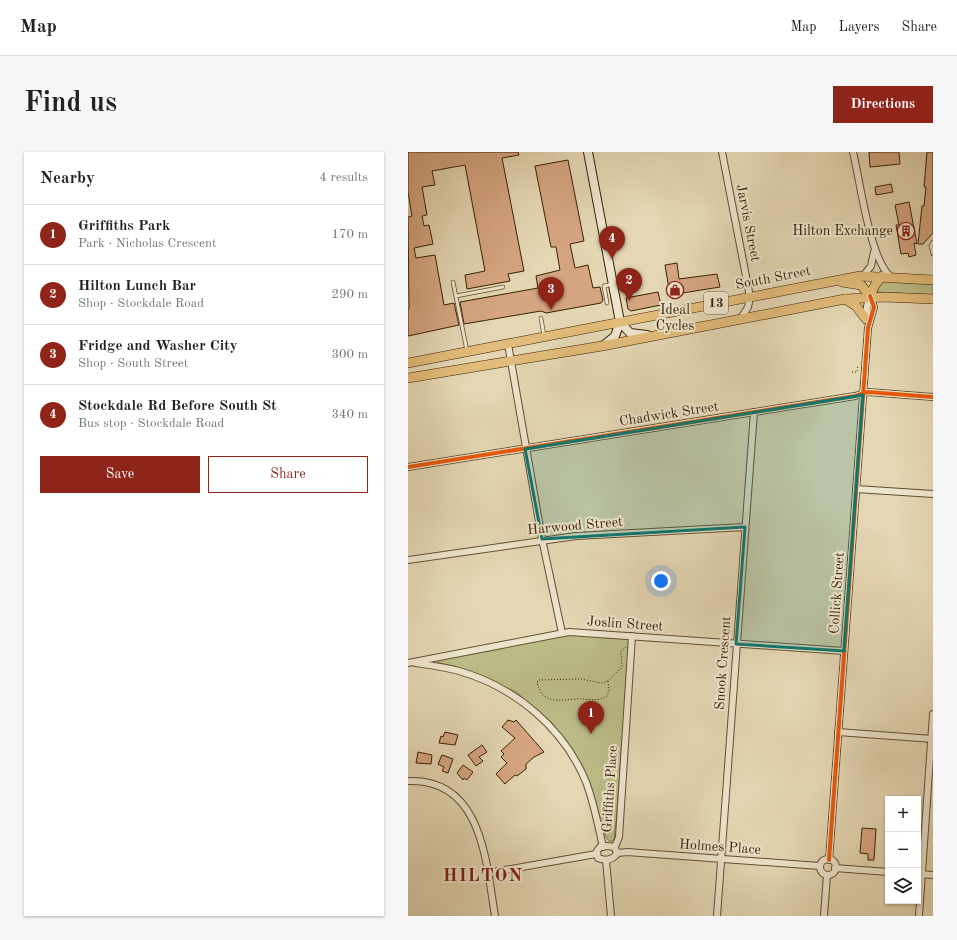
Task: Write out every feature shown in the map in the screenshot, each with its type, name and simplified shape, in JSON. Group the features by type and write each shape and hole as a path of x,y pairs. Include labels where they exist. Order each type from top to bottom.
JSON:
{"main road":[{"name":"South Street","path":"408,363 452,356 864,275 933,280"},
{"path":"830,281 861,286 870,296 875,285 886,276"},
{"name":"13","path":"408,378 602,346 845,299 870,296 933,299"},
{"path":"845,299 856,306 867,324"},
{"path":"452,356 456,371"}],"street":[{"path":"588,152 620,322 626,331 633,334 658,335"},
{"name":"Jarvis Street","path":"722,152 750,297"},
{"path":"853,152 874,252 886,276"},
{"path":"864,275 871,266 874,252"},
{"name":"Collick Street","path":"829,860 870,296"},
{"path":"740,320 748,307 750,297"},
{"path":"602,346 615,336 620,322"},
{"path":"508,344 525,449 562,633"},
{"name":"Chadwick Street","path":"408,467 863,395 868,392 933,397"},
{"name":"Snook Crescent","path":"718,916 736,644 754,412"},
{"path":"856,488 933,494"},
{"name":"Harwood Street","path":"408,560 542,539 745,527"},
{"name":"Joslin Street","path":"410,662 562,633 632,636 844,651"},
{"name":"Griffiths Place","path":"616,850 632,636"},
{"path":"410,662 460,671 503,689 515,696 550,725 582,772 589,790 603,847 598,849 596,854"},
{"path":"921,868 933,714"},
{"path":"838,732 932,739"},
{"path":"408,780 441,788 462,803 478,827 495,916"},
{"name":"Holmes Place","path":"603,847 627,852 820,866"},
{"path":"596,854 598,858 606,860 614,858 616,850"},
{"path":"488,873 596,854"},
{"path":"606,860 611,916"},
{"path":"827,875 821,871 820,866 824,860 833,861 836,868"},
{"path":"836,868 885,872"},
{"path":"827,875 832,874 836,868"},
{"path":"921,874 933,875"},
{"path":"824,916 827,875"},
{"path":"919,904 919,916"}],"lane":[{"path":"933,242 931,246 933,254"},
{"path":"453,282 467,353"},
{"path":"608,303 604,286 613,284"},
{"path":"456,296 503,287"},
{"path":"541,318 545,337"}],"path":[{"path":"852,372 857,372 858,365"},
{"path":"608,681 609,691 607,696 596,700 576,699 565,701 552,700 541,692 537,683 538,680 544,678 572,680 581,679 602,683 608,681 622,667 621,651 627,646 632,645"}],"highlighted area":[{"path":"863,395 844,651 736,644 745,527 542,539 525,449"}],"green space":[{"path":"883,281 933,284 933,295 876,292"},
{"path":"576,634 630,639 616,823 614,839 611,842 604,833 569,745 551,722 516,692 459,668 438,663 439,659 561,635"}],"building":[{"path":"408,152 518,152 519,155 502,158 524,271 508,274 510,281 467,289 465,275 485,271 465,165 432,171 435,185 422,187 427,215 422,216 424,226 429,225 433,244 414,248 416,258 435,255 444,305 454,303 459,325 408,336 408,217 412,216 408,192"},
{"path":"869,152 899,152 900,164 870,167"},
{"path":"927,152 933,152 933,233 923,244 918,244 922,206 924,206 926,187 924,187"},
{"path":"568,160 584,241 570,244 575,268 588,265 593,288 600,287 603,300 601,303 546,313 541,311 464,324 460,302 538,288 536,276 560,270 556,247 551,247 535,166"},
{"path":"891,184 893,192 876,195 875,187"},
{"name":"Hilton Exchange","path":"909,202 917,244 914,243 916,255 909,257 908,253 901,254 896,225 899,225 895,205"},
{"path":"677,263 679,279 717,274 720,287 670,295 665,265"},
{"path":"658,292 661,305 631,311 628,309 626,298"},
{"path":"508,720 514,722 516,720 544,752 534,757 526,764 526,769 517,776 515,775 505,784 496,774 507,763 501,757 504,754 501,751 515,738 502,727"},
{"path":"445,732 458,735 455,745 439,743 441,736 443,737"},
{"path":"482,745 487,752 479,757 483,761 476,766 468,755"},
{"path":"418,752 432,755 431,764 416,763"},
{"path":"442,755 453,759 448,773 442,771 444,767 438,764"},
{"path":"463,765 473,772 467,780 464,778 463,780 457,773"},
{"path":"862,828 876,829 874,860 868,860 868,854 860,853"}],"cycle path":[{"path":"829,860 868,328 874,307 870,296"},
{"path":"408,467 855,396 868,392 933,397"}],"place":[{"name":"Hilton Exchange","path":"906,231"},
{"name":"Stockdale Rd Before South St","path":"612,259"},
{"name":"Ideal Cycles","path":"675,290"},
{"name":"Hilton Lunch Bar","path":"629,301"},
{"name":"Fridge and Washer City","path":"551,310"},
{"name":"Griffiths Park","path":"591,734"}],"district":[{"name":"HILTON","path":"483,876"}]}
